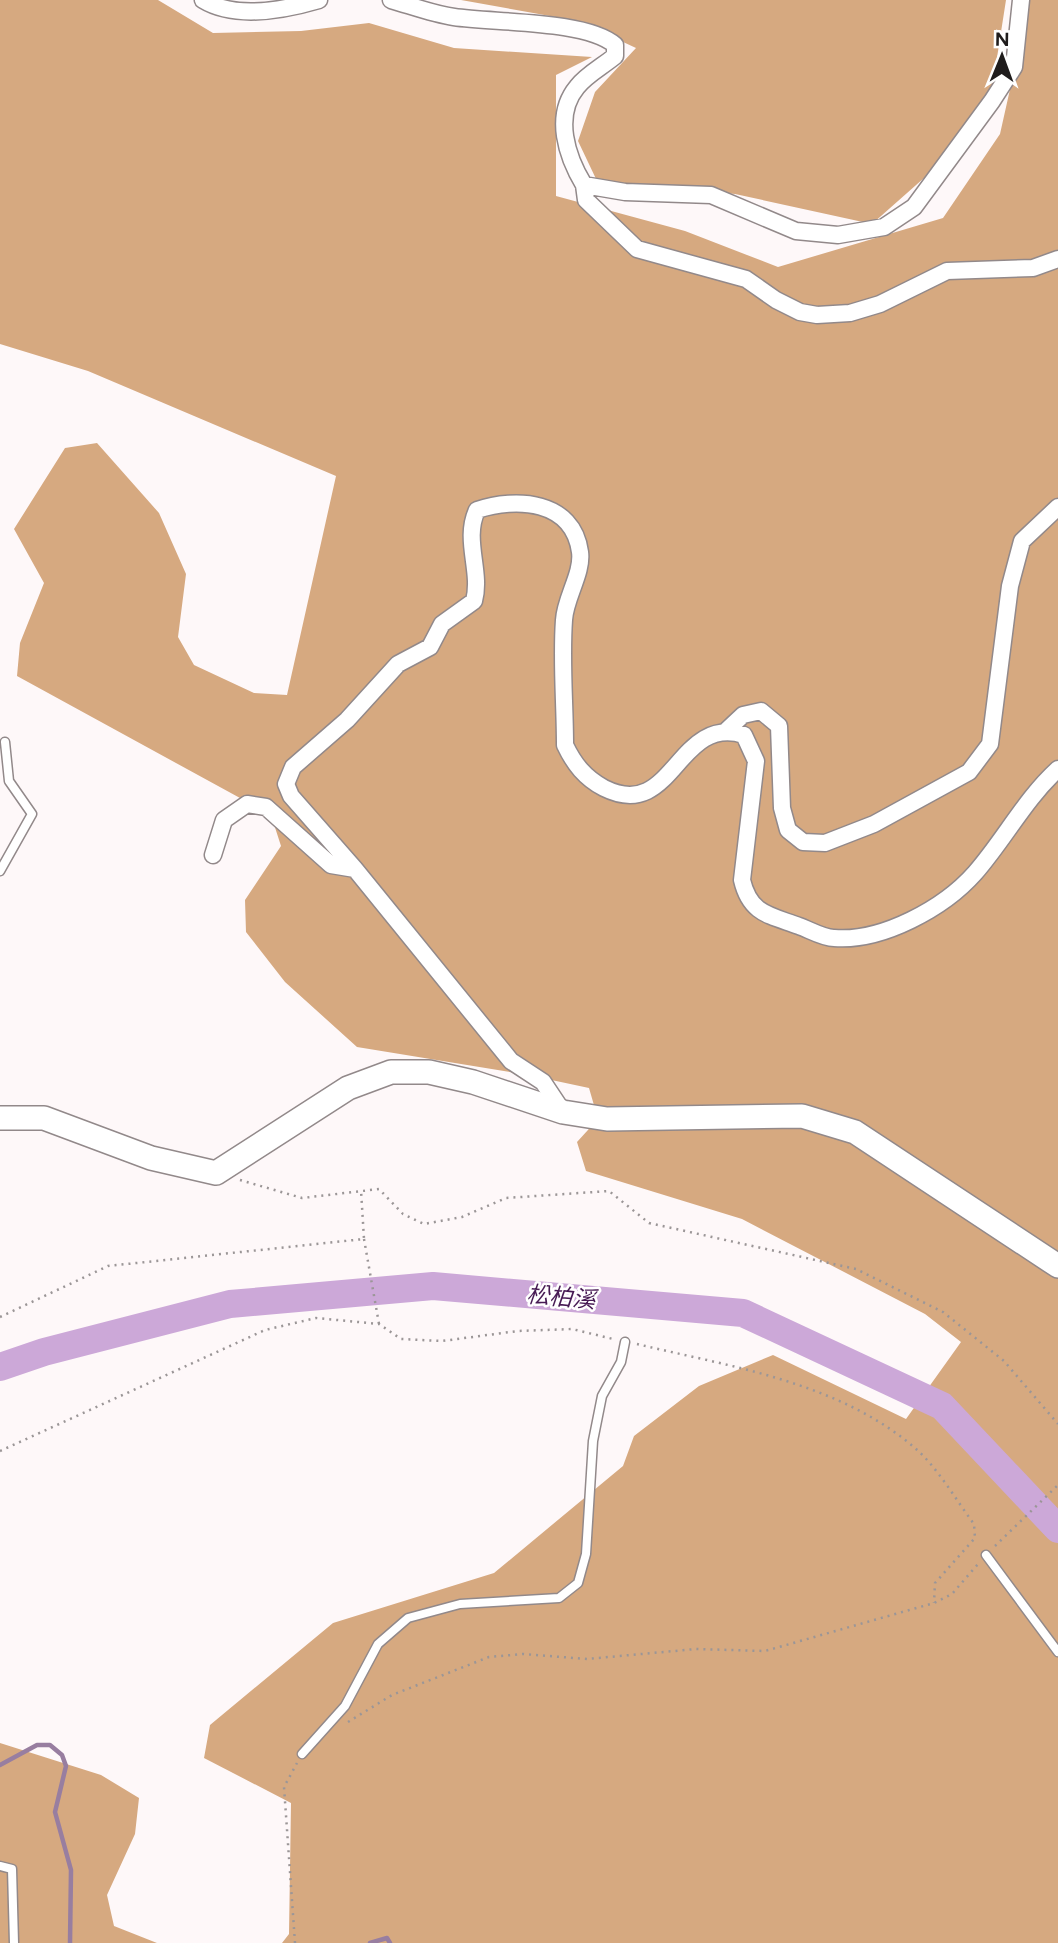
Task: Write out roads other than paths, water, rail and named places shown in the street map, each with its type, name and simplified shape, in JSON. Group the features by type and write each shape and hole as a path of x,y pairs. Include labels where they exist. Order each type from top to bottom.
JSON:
{"main road":[{"path":"0,1118 44,1118 151,1158 216,1172 348,1088 391,1072 429,1072 473,1082 563,1112 607,1119 802,1116 855,1132 1058,1266"}],"street":[{"path":"203,0 211,5 267,11 319,0"},
{"path":"391,0 449,16 581,29 605,36 615,45 615,56 576,88 566,111 564,137 573,167 584,185 586,200 638,249 747,279 776,300 800,312 817,315 850,313 880,304 947,271 1033,268 1058,259"},
{"path":"584,185 625,192 711,195 796,231 838,235 884,227 914,207 1014,67 1021,0"},
{"path":"563,1112 543,1082 511,1061 355,869 291,796 286,784 293,767 347,720 398,664 430,647 442,624 474,601 479,584 471,523 477,510 501,502 534,503 561,514 574,535 580,554 564,618 565,745 574,763 594,783 620,796 643,795 664,779 698,740 727,730 743,715 761,711 779,726 782,808 788,830 803,842 825,843 874,824 969,772 990,744 1010,586 1023,541 1058,507"},
{"path":"727,730 744,735 756,761 742,880 746,898 760,912 832,939 873,936 899,927 929,909 973,875 1058,769"},
{"path":"213,855 224,820 247,804 266,807 331,865 355,869"}],"lane":[{"path":"0,871 32,814 9,781 5,742"},
{"path":"302,1754 345,1706 378,1644 408,1618 460,1604 559,1598 578,1583 586,1554 593,1441 602,1396 621,1362 625,1342"},
{"path":"986,1555 1058,1652"},
{"path":"0,1866 12,1869 14,1943"}],"waterway":[{"name":"松柏溪","path":"0,1367 44,1352 230,1304 433,1286 743,1313 942,1406 1058,1529"},
{"path":"0,1765 37,1745 50,1745 62,1755 66,1766 55,1812 71,1870 70,1943"},
{"path":"370,1943 387,1938 390,1943"}]}
